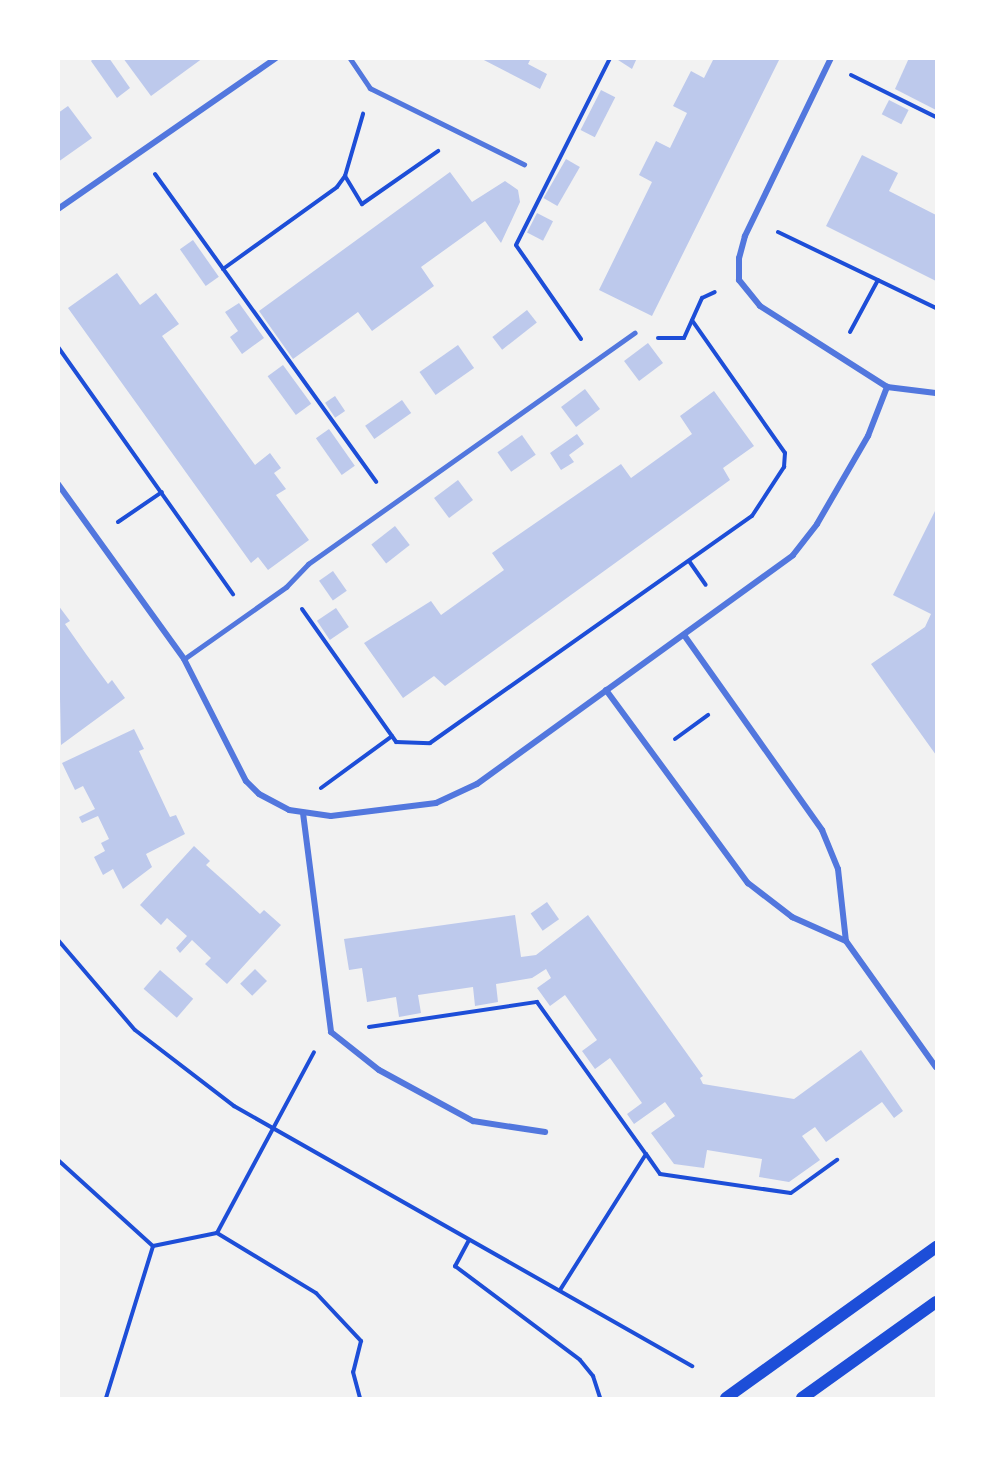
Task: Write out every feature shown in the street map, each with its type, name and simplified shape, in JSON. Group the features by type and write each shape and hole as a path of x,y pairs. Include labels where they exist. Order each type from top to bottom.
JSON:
{"main road":[{"path":"726,1398 936,1247"},
{"path":"802,1398 936,1302"}],"street":[{"path":"58,209 276,58"},
{"path":"830,61 752,219 739,258 739,280 760,306 887,387 936,393"},
{"path":"58,484 184,659 246,781 274,803 303,813 331,816 436,803 477,784 793,555 805,542 868,436 887,387"},
{"path":"684,635 831,848 842,891 846,941"},
{"path":"606,690 748,883 792,917 846,941 936,1066"},
{"path":"303,813 331,1032 379,1070 474,1121 545,1132"}],"lane":[{"path":"350,58 370,88 524,164"},
{"path":"184,659 286,586 308,564 634,333"}],"path":[{"path":"596,360 516,245 610,58"},
{"path":"830,61 936,117"},
{"path":"223,269 338,187 345,176 370,88"},
{"path":"345,176 362,204 463,134"},
{"path":"140,153 393,505"},
{"path":"752,219 936,308"},
{"path":"634,333 660,339 684,338 702,298 739,280"},
{"path":"838,356 878,280"},
{"path":"286,586 396,742 438,741 760,508 784,467 785,453 692,320"},
{"path":"59,348 248,614"},
{"path":"96,537 162,492"},
{"path":"653,754 730,699"},
{"path":"303,813 324,784 392,736"},
{"path":"58,940 135,1030 234,1106 692,1366"},
{"path":"217,1233 270,1127 314,1051 331,1032 537,1002 660,1174 791,1193 837,1160"},
{"path":"560,1290 646,1154"},
{"path":"58,1160 153,1246"},
{"path":"153,1246 217,1233 316,1293 361,1341 353,1372 360,1398"},
{"path":"469,1240 455,1266 580,1360 593,1376 600,1398"},
{"path":"106,1398 153,1246"}],"building":[{"path":"94,58 109,58 130,88 117,98 91,61"},
{"path":"123,58 203,58 151,96"},
{"path":"480,58 531,58 528,64 547,74 540,89"},
{"path":"615,58 637,58 632,69"},
{"path":"714,58 780,58 652,316 599,290 652,182 639,175 656,141 670,148 687,113 673,106 691,71 704,78"},
{"path":"909,58 936,58 936,110 895,89"},
{"path":"601,90 615,97 595,137 581,130"},
{"path":"889,100 909,110 901,124 882,114"},
{"path":"68,106 92,138 58,162 58,113"},
{"path":"862,155 898,173 889,191 936,215 936,281 826,226"},
{"path":"566,159 580,167 557,206 544,198"},
{"path":"450,172 472,202 505,181 518,190 520,202 501,243 485,221 421,267 434,286 372,331 358,312 293,359 259,311"},
{"path":"537,213 553,221 543,241 527,233"},
{"path":"193,240 219,277 206,286 180,249"},
{"path":"117,273 140,305 156,293 179,324 162,336 255,465 270,453 281,468 274,473 286,489 276,495 309,540 268,570 258,557 251,563 68,308"},
{"path":"239,303 264,338 242,354 230,337 238,331 225,312"},
{"path":"527,310 537,323 502,350 492,337"},
{"path":"648,343 663,363 639,381 624,361"},
{"path":"458,345 474,368 436,395 419,372"},
{"path":"283,365 311,404 296,415 268,376"},
{"path":"585,389 600,409 576,427 561,407"},
{"path":"714,391 754,446 723,468 730,480 445,686 434,676 403,698 364,643 431,601 441,615 504,570 492,553 621,464 631,478 692,434 680,416"},
{"path":"335,396 345,411 335,418 325,403"},
{"path":"402,400 411,413 374,439 365,426"},
{"path":"329,429 355,466 342,475 316,438"},
{"path":"577,434 584,444 569,455 574,462 561,470 550,453"},
{"path":"522,435 536,455 511,472 497,452"},
{"path":"458,480 473,500 449,518 434,498"},
{"path":"936,509 936,755 871,664 925,627 931,614 893,595"},
{"path":"395,526 410,545 386,563 371,544"},
{"path":"333,571 347,591 333,600 319,581"},
{"path":"58,605 70,621 65,624 86,654 108,684 112,680 125,698 61,745"},
{"path":"336,608 349,627 330,640 317,621"},
{"path":"134,729 144,749 139,751 170,817 176,815 185,834 146,854 152,867 123,889 113,869 103,875 94,857 105,851 101,843 109,839 98,816 82,823 79,817 95,809 83,786 75,790 62,763"},
{"path":"194,846 210,861 206,865 260,914 264,910 281,925 227,984 205,964 211,958 192,940 180,953 176,948 187,936 167,918 161,925 140,905"},
{"path":"547,902 559,919 543,931 531,913"},
{"path":"515,915 521,957 536,955 588,915 703,1076 700,1078 703,1084 794,1099 861,1050 903,1111 894,1118 882,1102 826,1142 815,1127 802,1136 820,1160 789,1182 759,1177 762,1159 707,1150 704,1168 674,1164 651,1133 675,1116 665,1102 634,1124 627,1114 642,1103 610,1058 595,1069 582,1051 597,1040 565,995 550,1006 537,988 551,978 546,969 532,978 496,984 498,1002 475,1006 473,987 418,995 421,1013 399,1017 396,997 367,1002 362,968 349,970 344,939"},
{"path":"255,969 267,981 252,996 240,984"},
{"path":"160,970 193,999 177,1018 144,989"}]}
